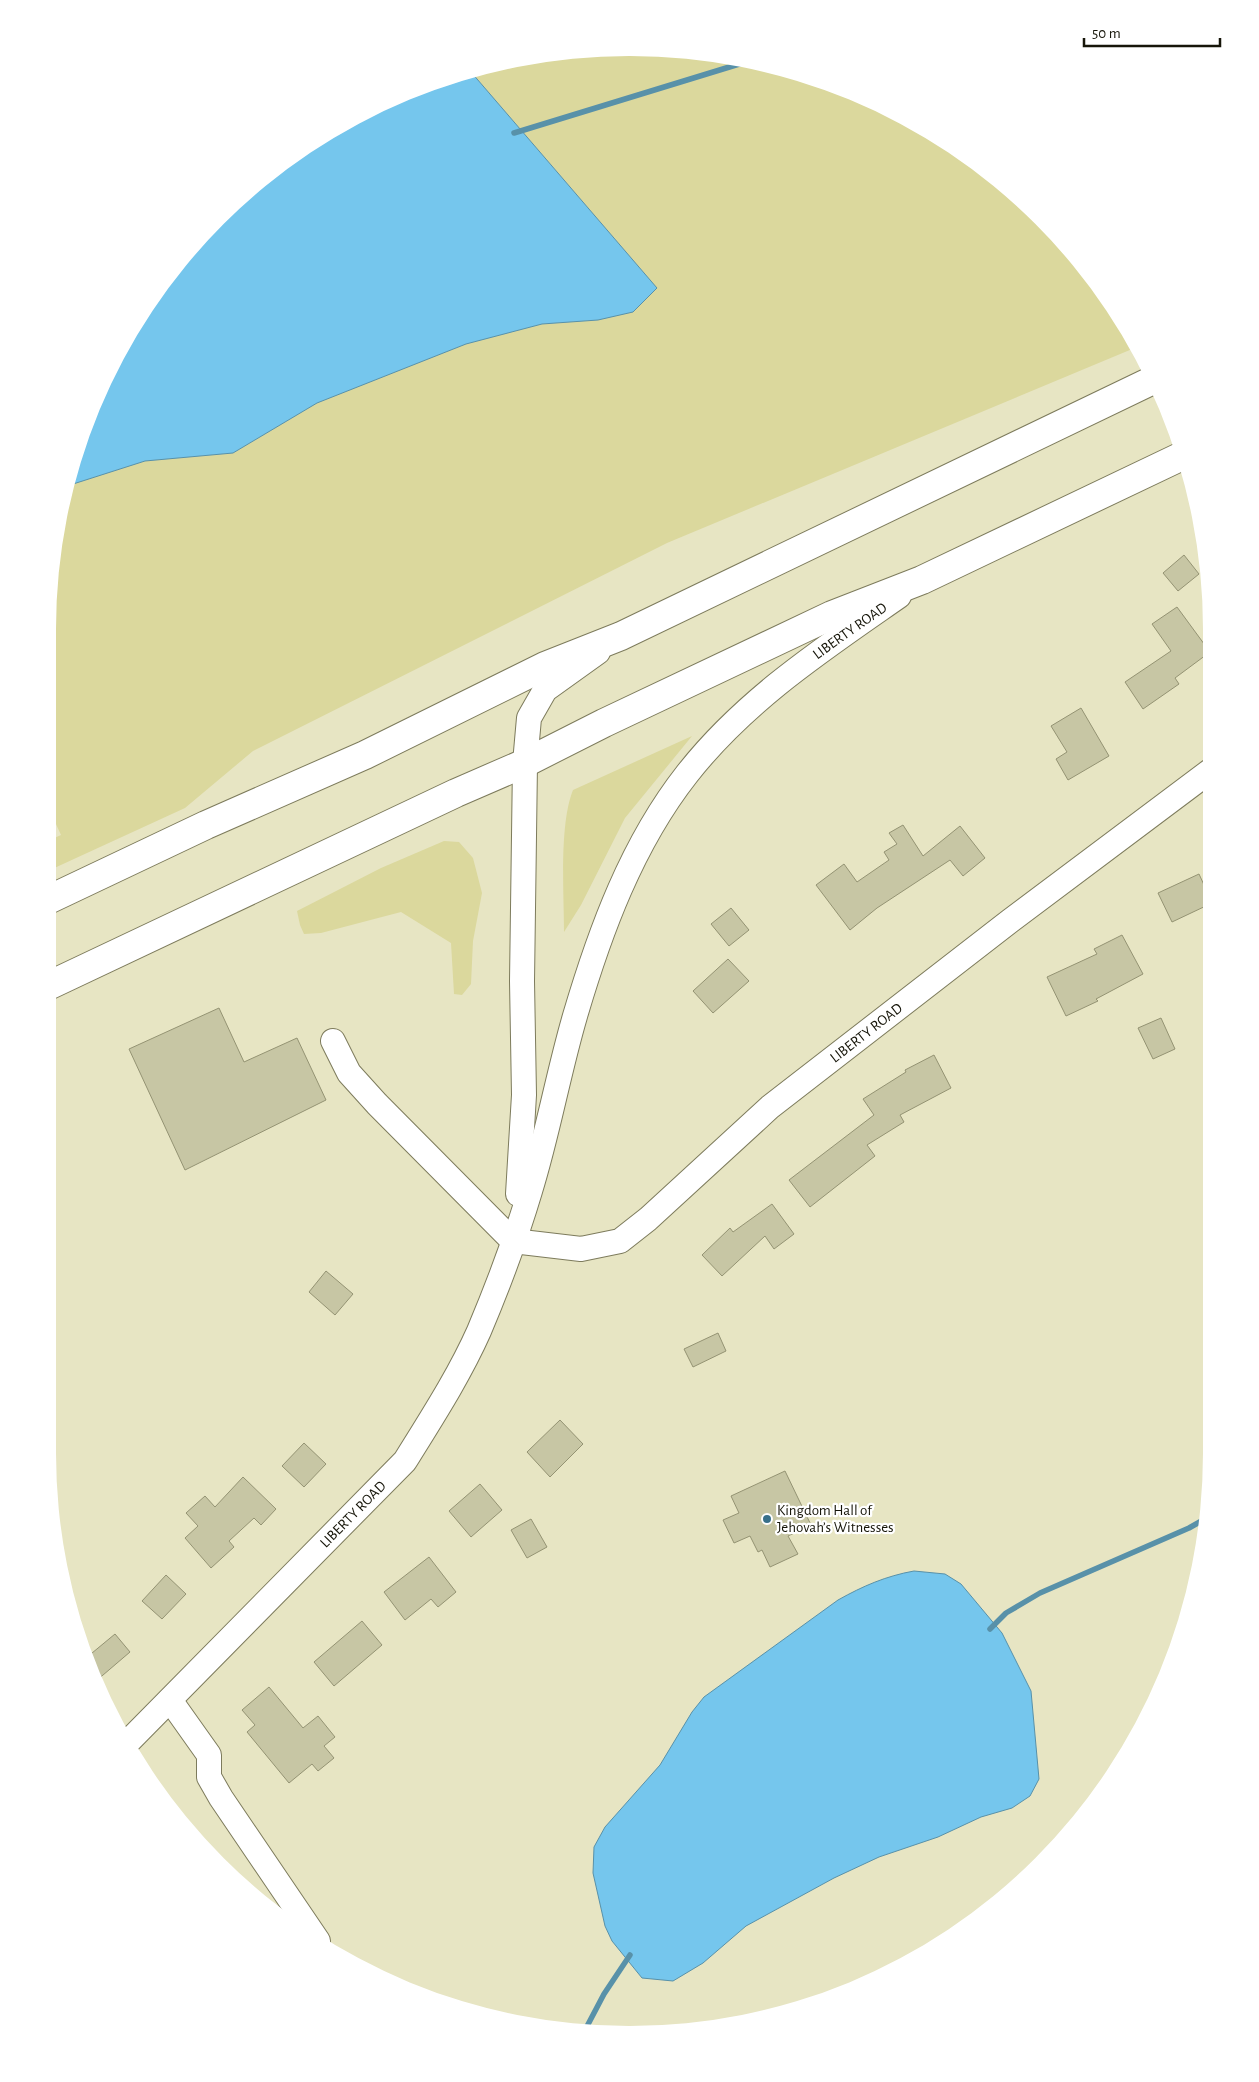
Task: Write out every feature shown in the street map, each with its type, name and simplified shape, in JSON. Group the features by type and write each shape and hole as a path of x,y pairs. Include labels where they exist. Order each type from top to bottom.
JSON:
{"highway":[{"path":"56,896 206,825 364,755 545,666 622,636 1147,383"},
{"path":"56,981 456,793 525,763 604,723 832,615 922,580 1176,459"}],"street":[{"name":"LIBERTY ROAD","path":"132,1738 405,1461 438,1407 478,1332 514,1240 530,1190 575,1017 621,886 648,834 687,774 742,715 791,672 922,580"},
{"name":"LIBERTY ROAD","path":"514,1240 524,1095 522,981 525,763 529,718 545,690 622,636"},
{"name":"LIBERTY ROAD","path":"514,1240 581,1249 620,1241 770,1108 1016,916 1203,776"},
{"path":"333,1042 349,1073 514,1240"},
{"path":"170,1700 209,1755 209,1777 309,1927"}],"shaded area":[{"path":"592,57 667,57 741,67 814,87 849,100 883,115 948,153 1007,199 1035,224 1084,281 1106,311 1130,350 667,543 253,751 185,808 56,867 56,837 61,835 56,824 57,592 67,518 75,483 145,461 233,453 317,403 466,344 542,324 598,320 657,288 476,78 518,67"},
{"path":"692,736 625,818 581,905 564,932 564,840 573,790"},
{"path":"444,841 459,842 473,858 482,893 473,941 471,984 462,995 454,994 451,943 401,912 321,933 304,934 297,911 381,868"}],"water":[{"path":"476,78 657,288 633,312 598,320 542,324 466,344 317,403 233,453 145,461 75,483 87,445 115,376 153,311 175,281 224,224 281,175 311,153 376,115 445,87"},
{"path":"914,1571 945,1574 961,1584 1002,1633 1031,1691 1039,1779 1030,1796 1012,1808 981,1817 938,1837 879,1857 834,1878 746,1926 703,1963 673,1981 642,1978 612,1941 605,1926 593,1873 594,1847 605,1827 660,1765 692,1712 704,1697 838,1600 875,1582"}],"building":[{"path":"1184,555 1199,574 1178,591 1163,573"},
{"path":"1177,607 1203,642 1203,657 1175,678 1179,684 1143,709 1125,682 1171,651 1152,624"},
{"path":"1081,708 1109,756 1068,780 1056,759 1067,752 1051,726"},
{"path":"903,825 923,856 960,826 985,858 963,876 950,860 877,908 850,930 816,885 844,864 857,882 889,860 884,852 897,844 889,833"},
{"path":"1199,874 1203,883 1203,907 1172,922 1158,893"},
{"path":"731,908 749,930 729,946 711,924"},
{"path":"1122,935 1143,974 1096,999 1098,1001 1066,1016 1047,977 1097,954 1094,949"},
{"path":"728,959 749,981 713,1013 693,991"},
{"path":"219,1008 244,1062 297,1038 326,1100 185,1170 129,1049"},
{"path":"1161,1018 1175,1049 1153,1059 1138,1028"},
{"path":"934,1055 951,1088 900,1115 904,1122 867,1145 875,1156 810,1207 789,1180 874,1115 863,1099 906,1072 905,1070"},
{"path":"772,1204 794,1234 774,1249 765,1236 722,1276 702,1255 730,1228 733,1232"},
{"path":"326,1271 353,1294 335,1315 309,1292"},
{"path":"718,1333 726,1351 693,1367 684,1349"},
{"path":"560,1420 583,1444 550,1477 527,1452"},
{"path":"304,1443 326,1464 304,1487 282,1466"},
{"name":"Kingdom Hall of Jehovah’s Witnesses","path":"785,1471 811,1525 788,1536 798,1554 770,1567 762,1550 758,1552 750,1536 734,1543 723,1520 739,1513 731,1496"},
{"path":"243,1477 276,1509 261,1525 254,1518 229,1541 234,1547 211,1568 185,1538 198,1526 186,1513 205,1496 215,1507"},
{"path":"480,1484 502,1510 471,1537 449,1511"},
{"path":"531,1519 547,1547 527,1558 511,1530"},
{"path":"429,1557 456,1592 438,1607 431,1599 405,1620 384,1592"},
{"path":"166,1575 186,1594 162,1619 142,1601"},
{"path":"362,1621 382,1645 334,1686 314,1662"},
{"path":"115,1634 130,1652 102,1676 93,1652"},
{"path":"269,1687 303,1728 318,1716 335,1737 324,1746 334,1758 318,1771 312,1764 289,1783 247,1732 255,1725 242,1710"}],"waterway":[{"path":"514,133 733,66"},
{"path":"990,1629 1006,1613 1040,1593 1198,1523"},
{"path":"588,2025 604,1994 630,1955"}],"place":[{"name":"Kingdom Hall of Jehovah’s Witnesses","path":"767,1519"}]}
